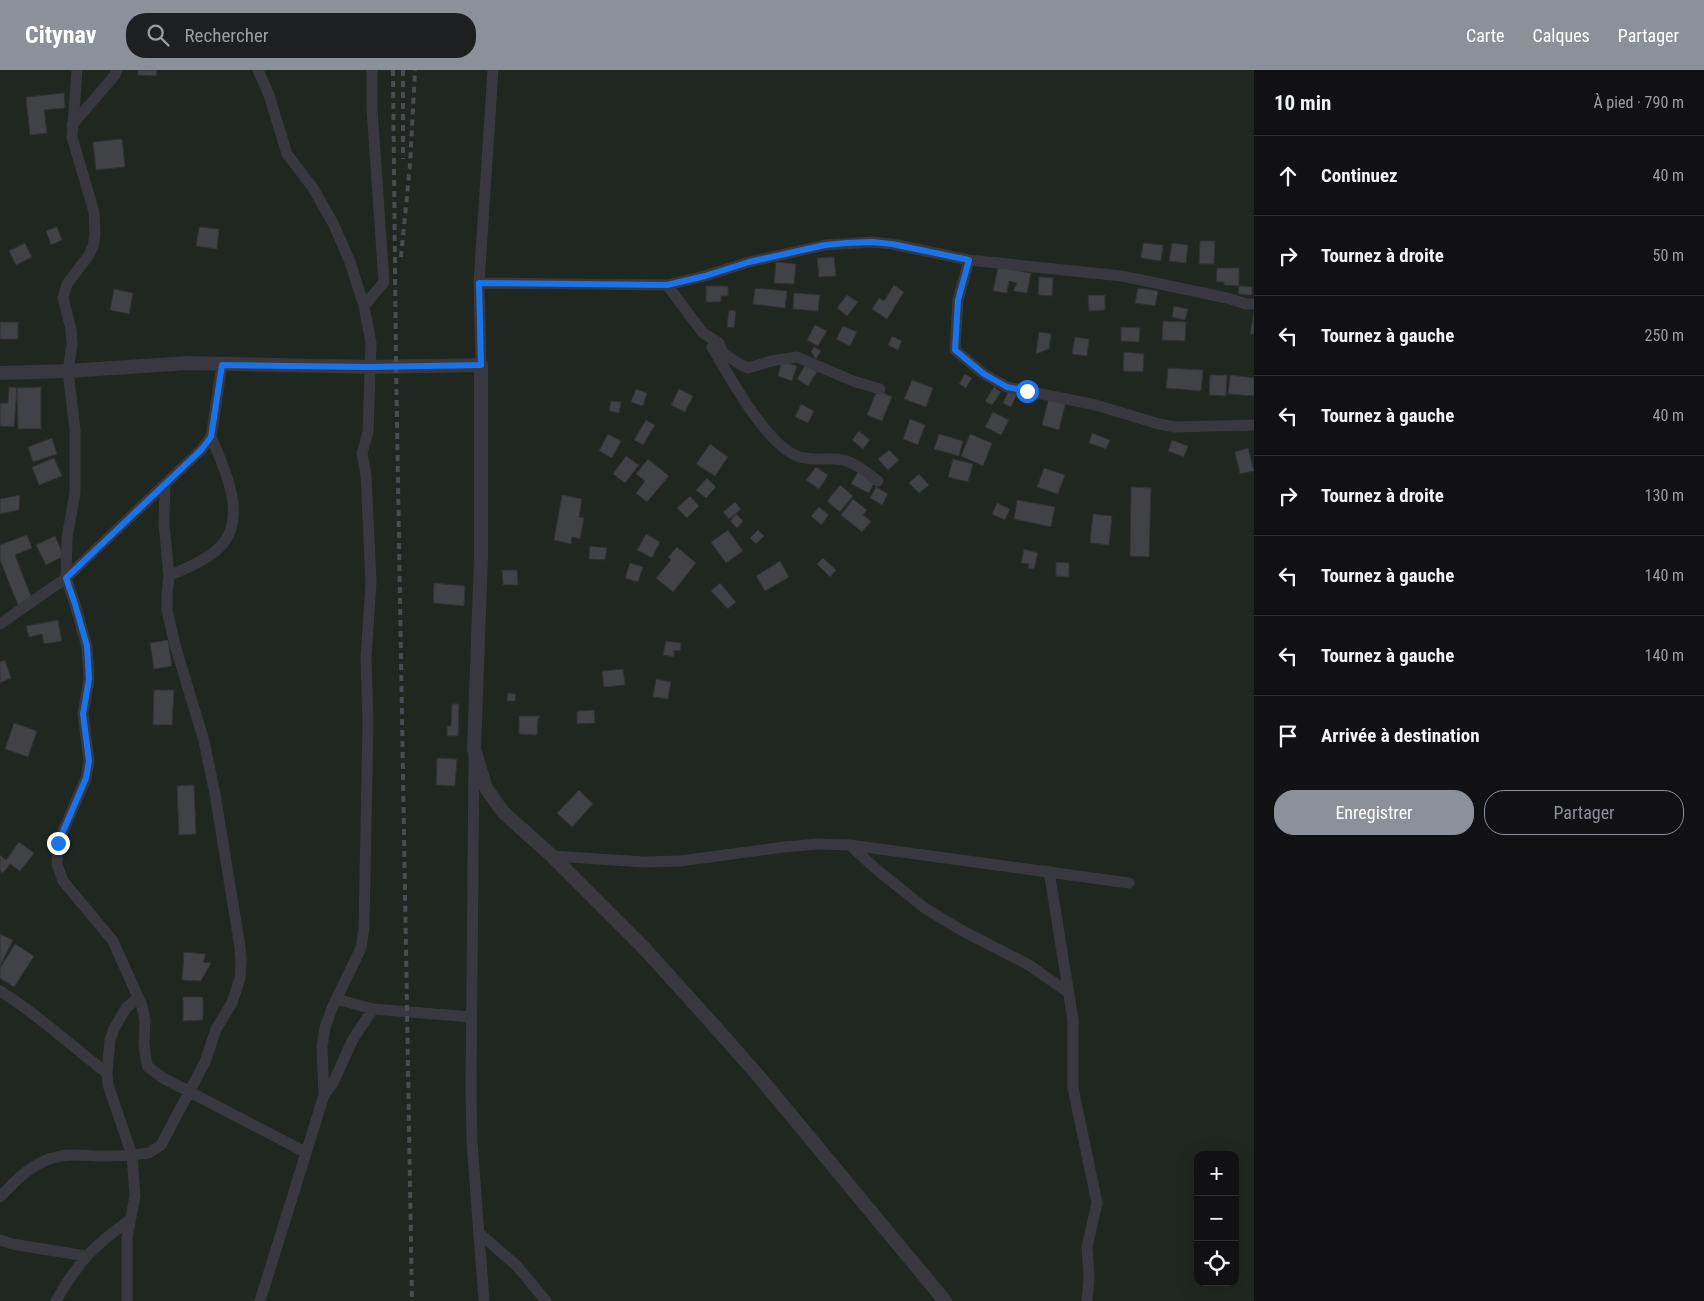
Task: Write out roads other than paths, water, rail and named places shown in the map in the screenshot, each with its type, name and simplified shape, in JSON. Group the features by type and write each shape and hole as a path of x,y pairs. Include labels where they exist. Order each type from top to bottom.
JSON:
{"street":[{"path":"77,70 72,125 74,146 94,212 95,235 89,255 72,276 64,293 64,306 69,319 72,337 68,371 75,430 74,493 67,538 66,578 87,646 89,679 83,714 89,761 86,778 58,843 57,864 63,880 114,941 142,1006 145,1020 144,1043 148,1067 164,1078 305,1152"},
{"path":"72,125 115,76 117,70"},
{"path":"258,70 269,95 287,154 313,188 334,225 350,262 364,306 371,343 368,432 362,453 367,482 371,582 366,658 368,722 364,928 360,948 336,999 325,1028 322,1047 324,1095"},
{"path":"364,306 384,282 372,109 372,70"},
{"path":"484,1301 472,1142 471,1017 474,749 481,558 479,283 493,70"},
{"path":"479,283 667,285 705,276 749,262 825,245 872,242 892,244 969,260 1122,276 1227,298 1246,304 1254,304"},
{"path":"969,260 958,300 955,350 984,374 1007,387 1096,405 1175,428 1254,425"},
{"path":"667,285 703,333 759,420 781,447 799,457 817,460 838,459 860,468 878,481"},
{"path":"703,333 719,343 723,353 748,368 797,357 853,382 880,389"},
{"path":"0,373 68,371 167,364 370,367 481,365"},
{"path":"0,624 66,578 201,450 211,437 222,365"},
{"path":"169,576 210,555 219,548 231,531 234,520 228,479 226,470 211,437"},
{"path":"0,1197 19,1177 36,1165 58,1156 70,1154 132,1155 149,1153 161,1145 205,1062 216,1029 234,996 240,978 240,947 207,759 171,630 167,595 169,576 164,524 165,484"},
{"path":"474,749 480,773 493,799 504,812 552,856 644,948 730,1044 946,1301"},
{"path":"552,856 644,862 680,861 784,847 818,844 850,845 1129,883"},
{"path":"850,845 876,869 926,909 961,930 1029,965 1068,992"},
{"path":"1048,871 1073,1020 1073,1088 1097,1202 1088,1247 1089,1278 1087,1301"},
{"path":"0,992 36,1014 81,1054 107,1072"},
{"path":"127,1301 126,1255 134,1196 132,1155 108,1085 107,1072 110,1040 114,1029 126,1008 138,998"},
{"path":"336,999 373,1009 471,1017"},
{"path":"260,1301 324,1095 333,1083 358,1030 373,1009"},
{"path":"56,1301 71,1274 86,1256 102,1239 130,1220"},
{"path":"479,1233 516,1266 546,1301"},
{"path":"0,1240 12,1244 86,1256"}],"railway":[{"path":"393,70 396,365 412,1301"},
{"path":"403,70 403,159"},
{"path":"401,257 410,165 415,70"}]}
